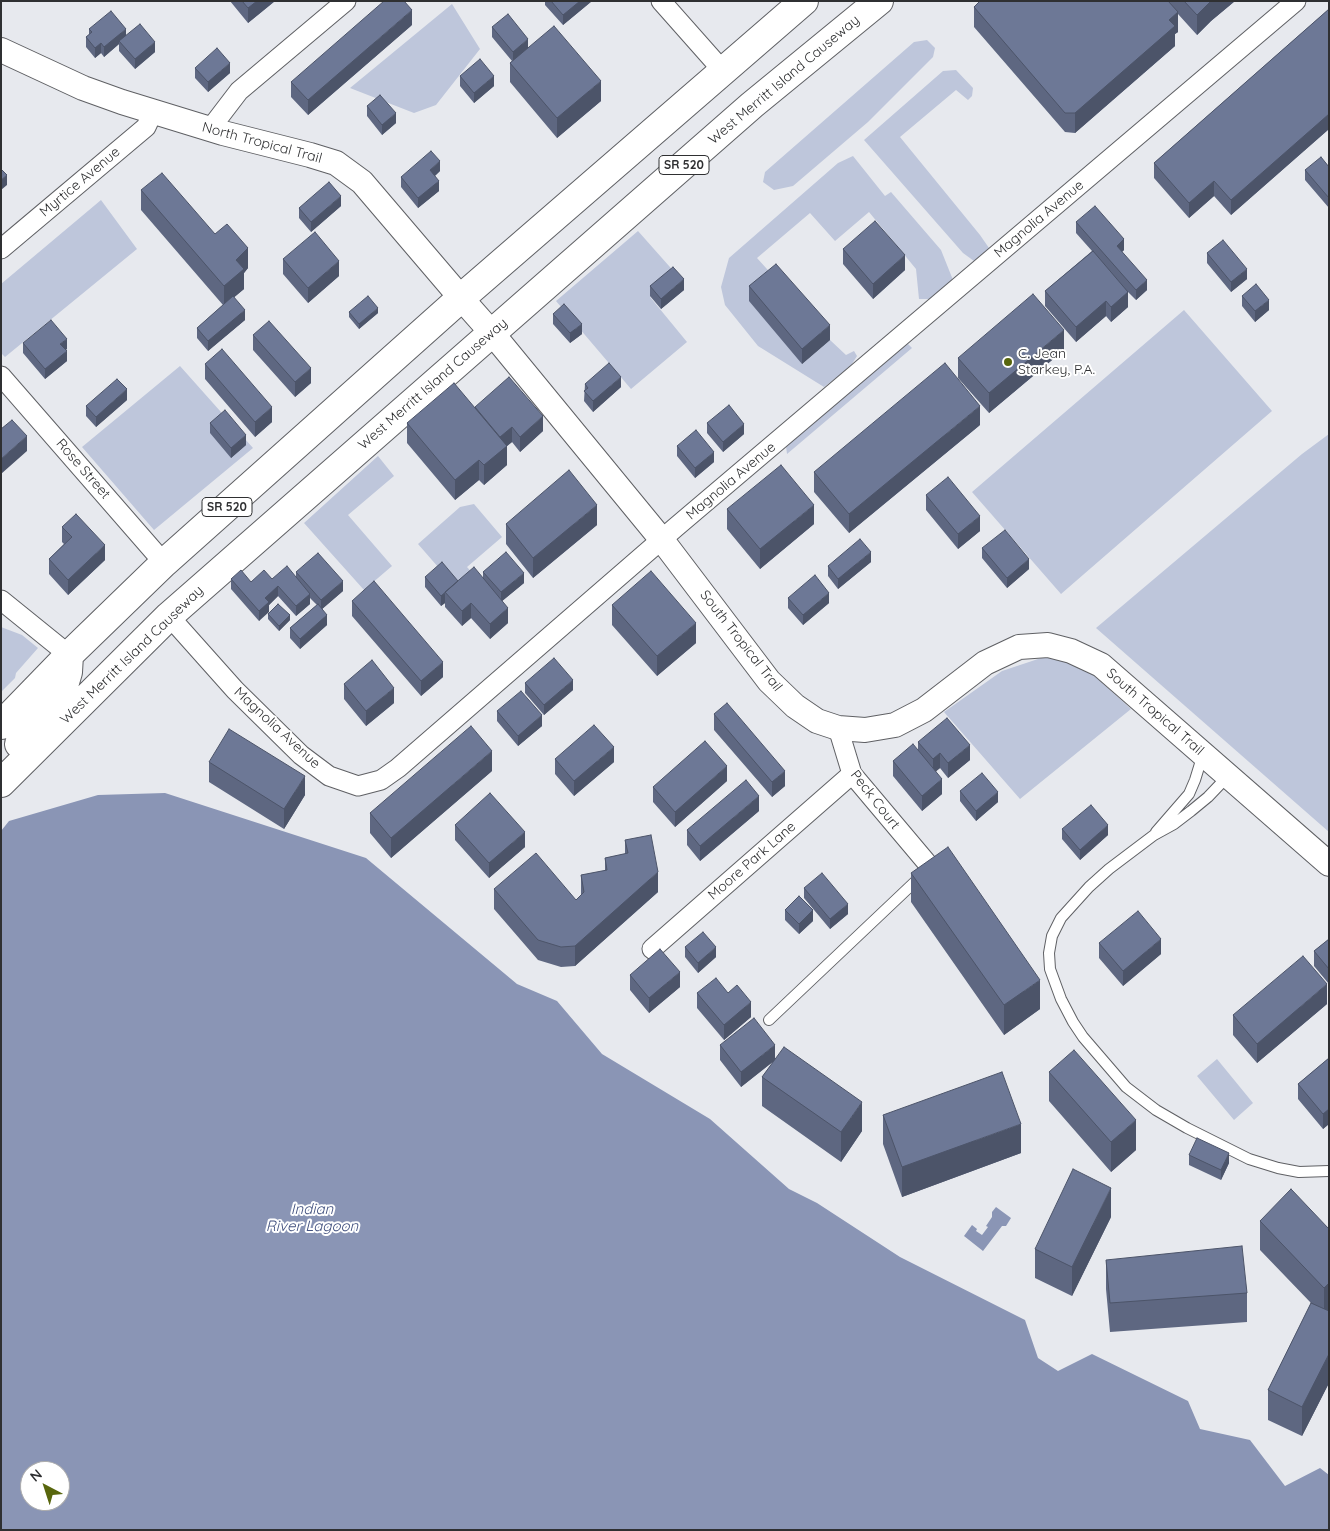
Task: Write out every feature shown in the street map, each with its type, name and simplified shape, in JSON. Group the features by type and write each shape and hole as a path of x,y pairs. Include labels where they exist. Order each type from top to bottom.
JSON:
{"main road":[{"name":"SR 520","path":"1,726 69,655 164,563 460,298 804,1"},
{"name":"West Merritt Island Causeway","path":"1,783 169,616 752,105 879,1"},
{"path":"1,767 63,689 68,672 69,655"}],"street":[{"path":"210,129 239,91 346,1"},
{"path":"661,1 723,71"},
{"name":"Magnolia Avenue","path":"169,616 235,690 302,756 328,776 358,786 381,780 398,768 662,540 1296,1"},
{"name":"North Tropical Trail","path":"1,50 83,88 210,129 310,155 336,164 362,182 492,333"},
{"name":"Myrtice Avenue","path":"1,249 146,126 154,112"},
{"name":"South Tropical Trail","path":"492,333 662,540 769,681 795,706 817,721 838,728 865,730 895,724 924,710 985,663 1019,648 1048,645 1071,651 1101,665 1329,864"},
{"name":"Rose Street","path":"1,376 164,563"},
{"path":"1,600 69,655"},
{"name":"Peck Court","path":"838,728 852,774 926,863"},
{"name":"Moore Park Lane","path":"652,949 852,774"}],"lane":[{"path":"1154,835 1189,794 1203,754"},
{"path":"1228,776 1208,797 1191,811 1174,824 1154,835 1089,887 1061,918 1052,936 1049,953 1050,969 1061,999 1083,1037 1126,1087 1156,1110 1249,1160 1299,1172 1329,1170"},
{"path":"769,1020 925,873 926,863"}],"shaded area":[{"path":"452,4 480,49 436,105 414,113 350,88"},
{"path":"927,40 935,48 933,57 868,122 793,186 774,190 763,182 765,172 914,42"},
{"path":"956,70 973,88 972,96 968,100 956,90 900,137 989,248 974,261 963,253 864,140 943,71"},
{"path":"853,156 885,196 891,192 941,250 953,280 930,299 919,299 916,269 869,212 835,241 810,213 757,258 776,279 802,364 830,340 846,355 854,351 857,356 850,367 824,387 758,346 725,305 721,287 729,258 838,163"},
{"path":"101,200 137,249 5,357 1,353 1,284"},
{"path":"638,231 677,275 650,297 687,342 631,389 556,301"},
{"path":"1184,310 1272,411 1061,594 972,492"},
{"path":"908,344 912,348 787,454 786,446 899,347"},
{"path":"180,366 253,448 154,530 82,447"},
{"path":"1329,434 1329,832 1096,628 1302,454"},
{"path":"378,456 394,476 348,515 392,566 364,590 304,523"},
{"path":"474,504 502,537 467,567 478,579 459,591 418,544 460,507"},
{"path":"1,627 22,635 38,648 16,673 15,678 1,692"},
{"path":"1047,656 1087,669 1131,709 1020,799 944,712 1002,671"},
{"path":"1217,1059 1253,1103 1234,1120 1197,1076"}],"water":[{"name":"Indian River Lagoon","path":"165,793 366,858 517,984 557,1001 602,1054 710,1119 789,1189 817,1203 900,1257 1025,1320 1038,1358 1058,1371 1092,1354 1188,1401 1200,1429 1250,1440 1285,1486 1320,1468 1329,1475 1329,1530 1,1530 1,831 9,821 98,795"},
{"path":"996,1207 1011,1218 1006,1226 1002,1226 983,1251 964,1236 972,1225 982,1235 988,1227 986,1226"}],"building":[{"path":"242,1 257,1 248,8"},
{"path":"384,1 404,1 412,10 308,100 291,82"},
{"path":"551,1 580,1 563,15"},
{"path":"980,1 1168,1 1178,12 1169,20 1175,26 1075,113 1065,113 974,7"},
{"path":"1184,1 1211,1 1197,15"},
{"path":"1329,9 1329,114 1231,200 1214,181 1189,203 1154,163"},
{"path":"111,11 126,29 104,47 101,43 95,48 86,37 92,32 89,29"},
{"path":"508,14 528,39 513,52 492,27"},
{"path":"140,24 155,42 135,59 119,41"},
{"path":"554,26 601,81 557,118 510,63"},
{"path":"217,48 230,63 208,82 195,68"},
{"path":"480,59 494,76 474,93 460,76"},
{"path":"380,95 396,113 382,125 367,106"},
{"path":"431,151 440,161 430,170 439,181 418,198 401,177"},
{"path":"1321,157 1329,167 1329,198 1305,170"},
{"path":"1,169 7,175 1,180"},
{"path":"162,173 215,234 227,224 248,248 236,260 244,269 224,286 141,190"},
{"path":"329,182 341,196 311,222 299,208"},
{"path":"1095,206 1124,239 1117,246 1147,280 1136,290 1076,222"},
{"path":"875,221 905,255 873,284 843,249"},
{"path":"315,232 339,261 308,288 283,259"},
{"path":"1223,240 1247,269 1231,282 1207,253"},
{"path":"1093,251 1128,292 1111,307 1106,301 1076,327 1045,291"},
{"path":"776,264 830,325 802,349 749,286"},
{"path":"673,267 684,279 661,299 650,286"},
{"path":"1256,284 1269,300 1255,311 1242,296"},
{"path":"1033,294 1064,330 989,393 958,358"},
{"path":"233,296 245,310 208,341 197,328"},
{"path":"368,296 378,308 359,324 349,312"},
{"path":"564,304 582,324 570,333 553,314"},
{"path":"51,320 67,339 60,344 67,351 45,369 23,343"},
{"path":"269,321 311,368 295,382 253,335"},
{"path":"222,349 272,407 255,422 205,364"},
{"path":"609,363 621,377 593,401 584,391 588,388 585,384"},
{"path":"945,363 980,406 849,514 814,472"},
{"path":"509,377 543,416 520,437 512,427 500,437 475,407"},
{"path":"117,379 127,389 96,417 86,406"},
{"path":"454,383 507,446 484,465 479,460 455,480 407,423"},
{"path":"729,405 744,424 723,442 707,423"},
{"path":"225,410 246,435 231,448 210,423"},
{"path":"12,420 27,436 1,459 1,429"},
{"path":"696,430 714,452 695,468 677,446"},
{"path":"781,465 814,505 760,549 727,509"},
{"path":"569,470 597,505 533,558 506,524"},
{"path":"948,477 980,516 958,534 926,495"},
{"path":"76,514 105,545 68,580 49,559 72,537 62,527"},
{"path":"1005,530 1029,559 1007,578 982,548"},
{"path":"860,539 871,552 838,579 828,566"},
{"path":"506,552 524,573 501,592 483,572"},
{"path":"318,553 343,581 321,600 296,572"},
{"path":"442,562 458,581 441,596 425,577"},
{"path":"287,566 310,594 296,606 278,586 265,598 269,602 259,611 231,579 241,570 251,582 264,570 272,579"},
{"path":"474,567 508,608 490,624 471,603 462,611 445,592"},
{"path":"651,571 696,623 657,656 612,605"},
{"path":"815,575 829,593 803,615 788,598"},
{"path":"374,581 443,662 421,681 352,601"},
{"path":"278,604 290,615 279,626 268,614"},
{"path":"318,604 327,615 300,639 290,628"},
{"path":"554,658 573,680 544,705 525,683"},
{"path":"372,660 394,688 366,711 344,684"},
{"path":"521,691 542,715 518,736 497,711"},
{"path":"727,703 785,771 772,782 714,714"},
{"path":"947,718 970,745 948,763 940,753 933,759 918,742"},
{"path":"594,725 614,747 574,781 555,759"},
{"path":"471,726 492,751 391,838 370,813"},
{"path":"229,729 305,776 284,809 209,762"},
{"path":"705,741 727,766 675,812 653,787"},
{"path":"913,744 942,779 922,796 893,761"},
{"path":"982,773 998,792 976,811 960,791"},
{"path":"746,780 759,796 700,846 687,830"},
{"path":"490,793 525,832 489,863 455,825"},
{"path":"1091,805 1108,825 1080,850 1062,829"},
{"path":"651,835 658,872 575,946 561,947 538,940 494,889 536,853 576,900 584,892 581,875 607,870 605,858 628,853 625,840"},
{"path":"948,847 1040,980 1004,1005 911,873"},
{"path":"822,873 848,904 830,919 804,888"},
{"path":"799,896 813,910 799,924 785,910"},
{"path":"1138,911 1161,939 1123,971 1099,943"},
{"path":"703,932 716,947 698,963 685,947"},
{"path":"1329,939 1329,969 1314,951"},
{"path":"660,949 680,972 649,998 630,975"},
{"path":"1303,956 1327,984 1257,1044 1233,1015"},
{"path":"716,978 728,993 737,985 751,1002 724,1025 697,993"},
{"path":"754,1018 775,1045 741,1072 720,1045"},
{"path":"784,1047 862,1102 841,1132 762,1077"},
{"path":"1074,1050 1136,1120 1111,1142 1049,1072"},
{"path":"1329,1058 1329,1109 1323,1114 1298,1084"},
{"path":"1002,1072 1021,1124 902,1167 883,1115"},
{"path":"1197,1138 1229,1153 1221,1170 1189,1155"},
{"path":"1073,1169 1111,1188 1072,1267 1035,1249"},
{"path":"1291,1189 1329,1229 1329,1283 1324,1288 1260,1221"},
{"path":"1242,1246 1247,1293 1110,1303 1106,1260"},
{"path":"1311,1303 1329,1311 1329,1354 1302,1407 1268,1390"}],"place":[{"name":"C. Jean Starkey, P.A.","path":"1008,362"}]}
